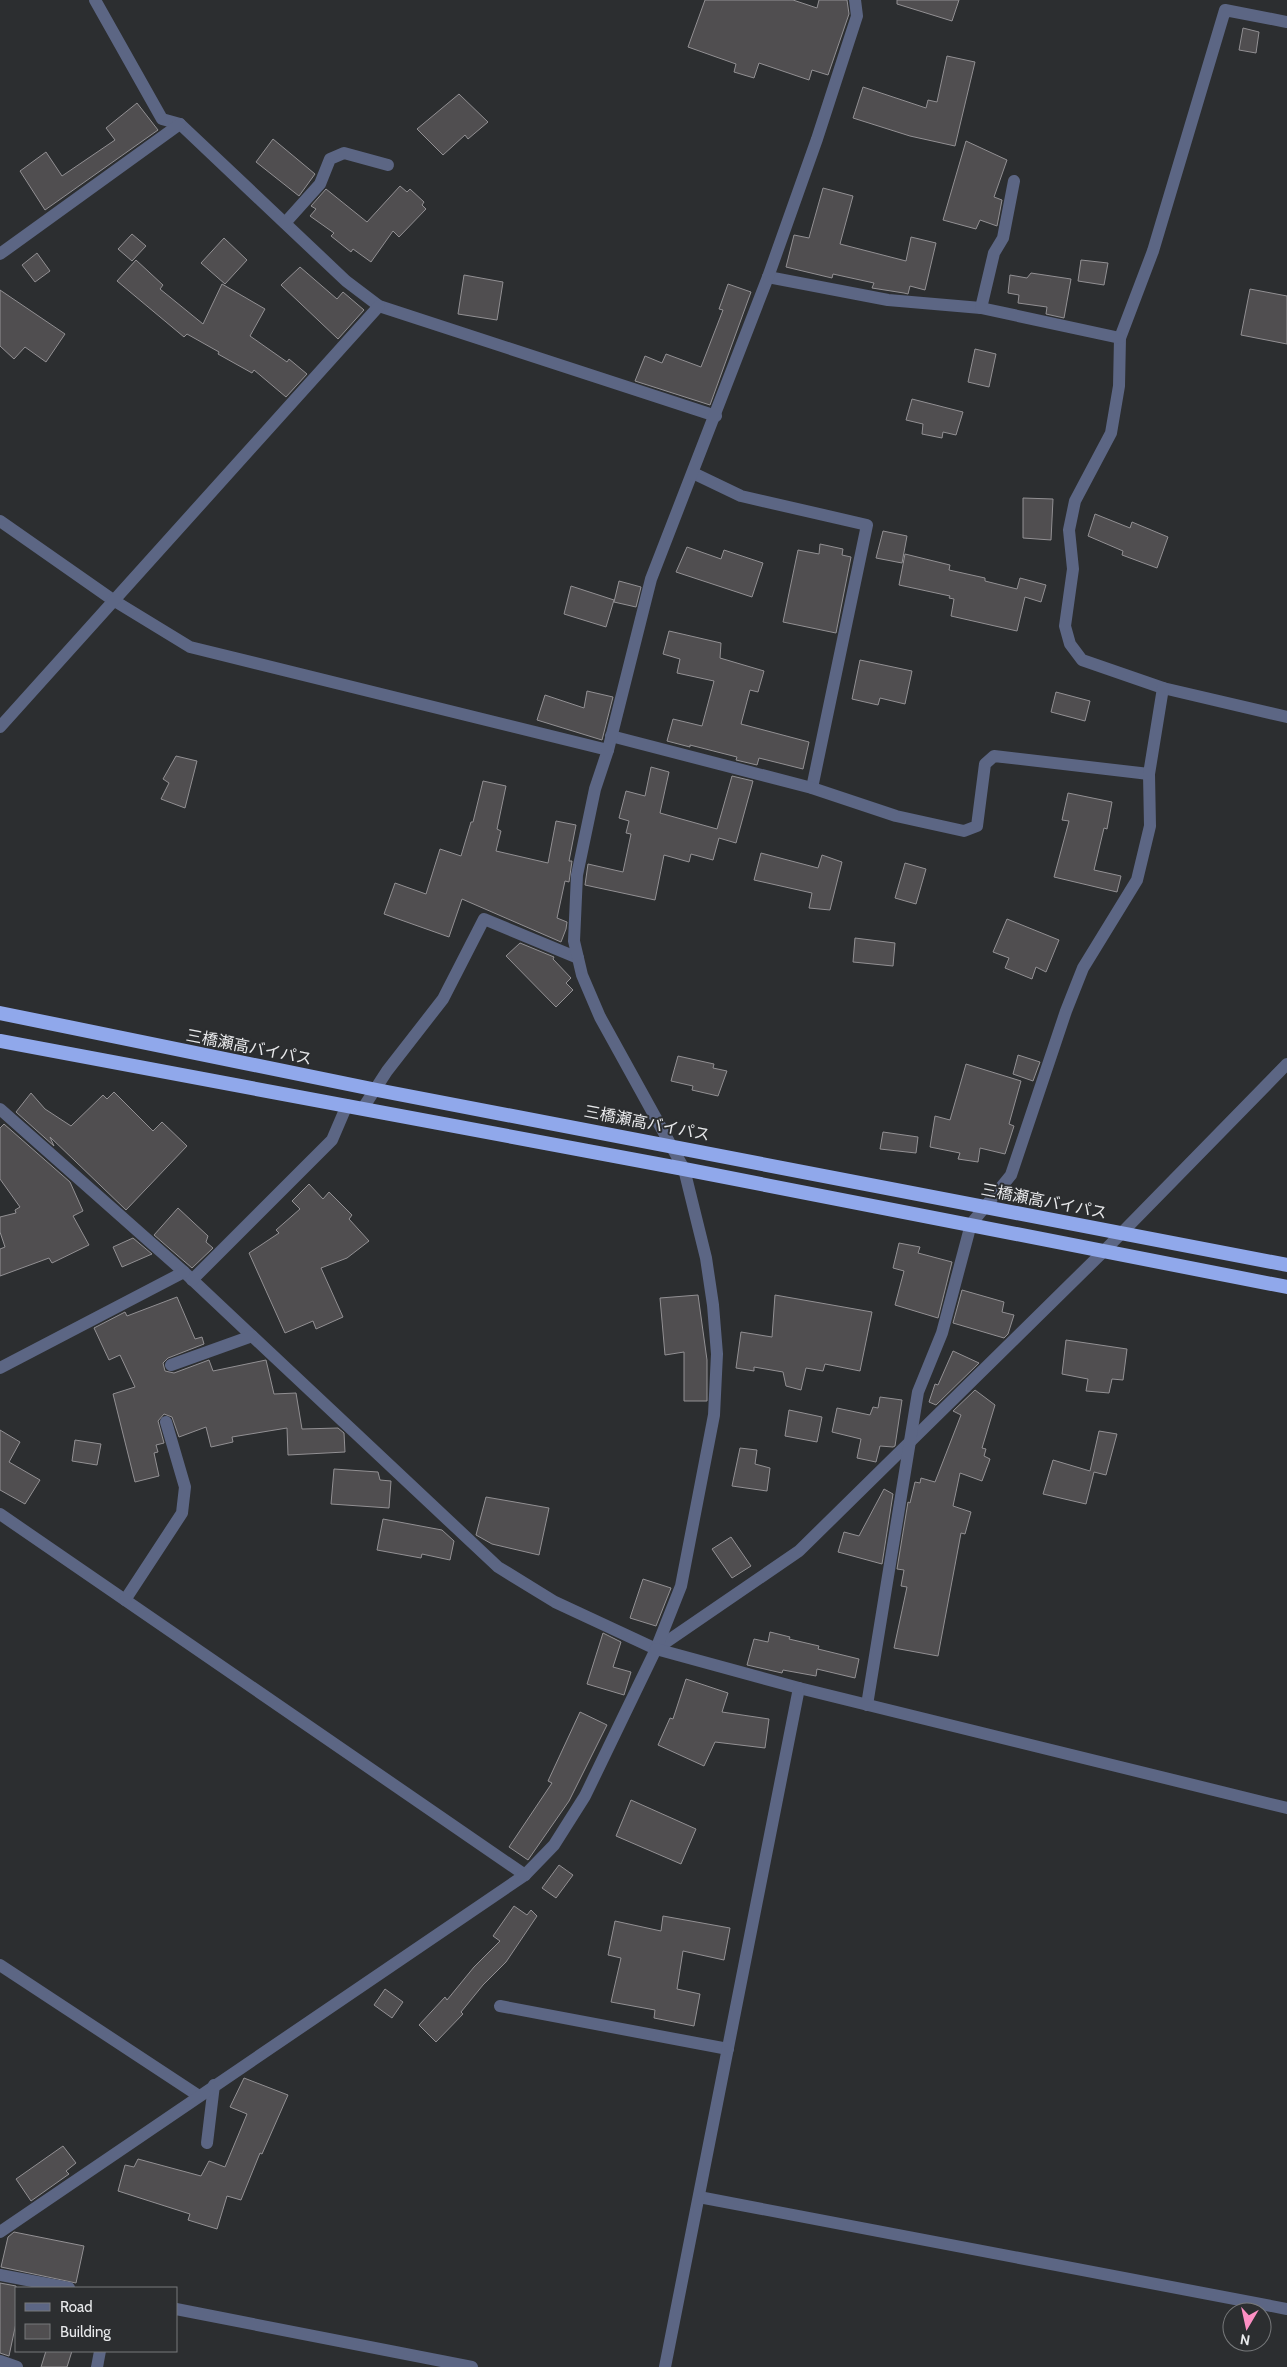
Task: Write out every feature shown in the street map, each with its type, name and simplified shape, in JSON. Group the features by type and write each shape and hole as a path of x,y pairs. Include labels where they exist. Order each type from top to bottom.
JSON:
{"highway":[{"name":"三橋瀬高バイパス","path":"0,1013 376,1090 670,1145 1120,1234 1287,1264"},
{"path":"0,1041 684,1169 1287,1287"}],"street":[{"path":"95,0 162,119 180,124 346,281 379,306 716,416"},
{"path":"0,2232 525,1875 554,1845 586,1796 656,1649 681,1586 704,1474 715,1406 717,1354 713,1305 706,1258 684,1169 600,1017 582,975 574,941 577,875 595,788 608,750 651,579 716,416 817,139 857,16 855,0"},
{"path":"1287,22 1225,10 1153,251 1120,338 1120,386 1110,433 1075,501 1069,530 1073,569 1065,626 1070,644 1082,660 1163,688 1287,717"},
{"path":"0,254 180,124"},
{"path":"285,223 320,184 330,159 344,153 388,165"},
{"path":"981,308 994,253 1003,238 1014,181"},
{"path":"768,276 888,300 981,308 1120,338"},
{"path":"0,726 379,306"},
{"path":"693,473 741,496 868,525 812,788"},
{"path":"0,521 113,600 190,648 608,750"},
{"path":"867,1705 918,1392 942,1333 971,1224 1011,1175 1066,1011 1083,968 1137,880 1150,826 1149,774 1163,688"},
{"path":"611,736 812,788 896,816 964,831 977,826 986,764 994,756 1149,774"},
{"path":"363,1108 387,1071 442,999 484,919 578,958"},
{"path":"656,1649 800,1551 1104,1251 1287,1064"},
{"path":"0,1368 188,1276 332,1140 347,1105"},
{"path":"0,1109 188,1276 498,1566 555,1602 656,1649 799,1688 1287,1808"},
{"path":"171,1366 252,1336"},
{"path":"126,1600 182,1513 185,1487 166,1422"},
{"path":"0,1514 525,1875"},
{"path":"665,2367 799,1688"},
{"path":"0,1965 199,2096"},
{"path":"500,2006 728,2049"},
{"path":"207,2143 214,2085"},
{"path":"699,2197 1287,2309"},
{"path":"0,2275 64,2287"},
{"path":"178,2309 472,2367"},
{"path":"97,2367 100,2352"},
{"path":"0,2362 17,2367"}],"building":[{"path":"705,0 793,0 817,8 819,0 847,0 849,14 828,75 812,70 809,80 759,63 754,78 734,72 736,64 688,47"},
{"path":"897,0 959,0 952,21 897,4"},
{"path":"1243,28 1259,32 1256,53 1239,50"},
{"path":"947,56 975,62 955,146 910,136 853,118 863,87 926,108 928,100 937,102"},
{"path":"459,94 488,122 468,139 465,135 443,155 417,129"},
{"path":"137,103 158,130 45,210 20,171 46,152 62,176 115,140 106,128"},
{"path":"273,139 315,174 299,196 256,162"},
{"path":"966,141 1007,160 994,197 1002,200 997,226 980,220 976,229 943,220"},
{"path":"400,186 407,192 410,189 424,202 422,205 426,209 399,237 393,231 371,262 353,249 351,252 331,236 334,233 310,216 316,209 311,206 326,189 367,222"},
{"path":"823,188 853,196 840,244 906,261 911,237 936,243 925,290 910,286 908,294 872,288 874,283 833,274 832,278 786,267 794,235 809,238"},
{"path":"132,234 146,246 132,261 118,249"},
{"path":"224,238 247,260 225,284 201,263"},
{"path":"37,253 50,271 35,282 22,265"},
{"path":"136,260 163,285 160,289 203,324 222,284 265,309 250,336 287,362 289,359 307,374 286,397 254,370 252,373 187,334 184,337 117,281"},
{"path":"1081,260 1108,263 1104,285 1078,281"},
{"path":"300,267 337,299 343,292 364,310 338,339 281,285"},
{"path":"1031,273 1071,279 1064,318 1046,314 1047,307 1018,303 1019,295 1008,293 1010,275 1027,278"},
{"path":"464,275 503,282 497,320 458,314"},
{"path":"728,284 751,292 710,405 635,381 645,356 662,363 666,354 701,367 723,310 719,309"},
{"path":"1250,289 1287,296 1287,344 1241,335"},
{"path":"0,290 65,334 46,362 25,347 14,359 0,346"},
{"path":"975,349 996,354 989,387 968,382"},
{"path":"912,399 963,412 956,435 943,432 942,438 922,434 923,424 906,420"},
{"path":"1023,498 1053,499 1051,540 1023,538"},
{"path":"1095,514 1130,528 1132,522 1168,537 1157,568 1122,555 1123,551 1088,536"},
{"path":"883,531 907,536 902,563 876,558"},
{"path":"820,544 843,549 842,555 851,557 836,633 783,622 798,550 819,554"},
{"path":"687,547 721,559 724,550 763,563 752,597 676,572"},
{"path":"905,554 950,565 949,570 985,578 985,581 1017,589 1020,578 1046,585 1041,602 1025,597 1017,631 951,616 954,599 949,598 950,596 899,585"},
{"path":"619,581 641,587 636,607 614,602"},
{"path":"571,586 614,600 606,627 564,614"},
{"path":"669,631 721,643 720,658 764,671 758,692 750,690 741,724 809,742 803,769 759,758 757,765 736,760 737,757 667,741 673,719 702,726 714,681 677,673 680,659 663,654"},
{"path":"860,660 912,671 905,704 880,698 878,705 852,699"},
{"path":"587,691 613,697 602,740 537,720 545,695 584,708"},
{"path":"1056,692 1090,701 1085,721 1051,712"},
{"path":"176,756 197,761 185,808 161,799 169,783 163,779"},
{"path":"651,767 669,772 660,813 717,829 732,776 753,781 736,843 719,838 713,860 691,854 689,862 664,855 655,900 585,885 588,864 623,872 631,834 626,833 629,821 619,818 626,791 645,796"},
{"path":"483,781 506,786 497,829 501,831 496,851 548,863 556,821 576,825 569,861 572,861 569,882 565,881 557,918 567,922 561,942 462,899 449,937 384,914 395,883 426,894 440,849 461,856 471,822 473,822"},
{"path":"1068,793 1112,802 1107,829 1104,828 1094,870 1121,876 1117,892 1054,877 1069,821 1062,820"},
{"path":"761,853 818,868 822,855 842,862 830,910 809,908 812,893 754,880"},
{"path":"905,863 926,869 916,904 895,898"},
{"path":"1007,919 1059,940 1046,972 1036,967 1032,979 1005,968 1009,958 993,952"},
{"path":"855,938 895,943 893,966 853,962"},
{"path":"520,943 554,957 553,959 571,978 566,983 573,990 556,1007 506,956"},
{"path":"1018,1055 1040,1062 1033,1081 1013,1074"},
{"path":"678,1056 714,1064 713,1068 727,1071 718,1096 692,1090 693,1086 671,1081"},
{"path":"966,1064 1021,1081 1009,1124 1014,1126 1005,1154 980,1148 978,1162 958,1159 960,1153 930,1147 935,1116 950,1120"},
{"path":"114,1092 153,1131 162,1122 187,1146 126,1210 50,1137 54,1146 16,1112 31,1093 45,1109 71,1126 103,1095 107,1099"},
{"path":"4,1124 70,1182 83,1211 73,1216 89,1245 52,1263 49,1258 0,1276 0,1249 5,1247 0,1232 0,1217 16,1213 15,1210 20,1207 0,1179 0,1128"},
{"path":"883,1132 918,1137 916,1153 880,1149"},
{"path":"309,1184 323,1199 329,1192 352,1215 349,1219 369,1241 347,1258 321,1268 343,1317 316,1329 313,1321 285,1333 249,1253 279,1233 276,1230 300,1209 292,1201"},
{"path":"178,1208 208,1236 206,1242 213,1248 192,1268 154,1235"},
{"path":"133,1238 152,1254 122,1267 113,1247"},
{"path":"899,1243 920,1247 918,1253 952,1262 938,1318 895,1305 904,1271 893,1268"},
{"path":"962,1290 1004,1302 1002,1312 1014,1315 1008,1334 1004,1338 953,1323"},
{"path":"698,1295 707,1360 707,1401 684,1401 684,1352 665,1355 660,1298"},
{"path":"775,1295 872,1312 860,1371 825,1364 823,1371 806,1368 801,1390 786,1386 783,1372 754,1367 754,1371 736,1368 741,1332 772,1337"},
{"path":"177,1297 195,1339 202,1337 204,1344 168,1358 163,1363 165,1371 174,1373 209,1360 213,1371 266,1360 274,1394 296,1393 302,1429 338,1428 344,1433 345,1452 288,1455 287,1428 232,1437 233,1442 211,1447 206,1427 179,1437 172,1417 164,1414 158,1421 164,1443 156,1445 158,1452 154,1453 159,1476 135,1482 113,1394 135,1387 120,1355 109,1360 94,1328 125,1312 127,1316"},
{"path":"1066,1340 1127,1349 1123,1380 1112,1379 1109,1393 1086,1391 1088,1379 1062,1374"},
{"path":"953,1351 979,1363 936,1405 929,1402 935,1384 938,1385"},
{"path":"975,1390 995,1405 982,1448 986,1449 984,1456 990,1459 982,1481 960,1473 953,1506 971,1512 965,1534 961,1533 938,1656 894,1648 907,1587 901,1586 904,1570 897,1569 908,1502 910,1503 915,1482 920,1483 921,1478 935,1482 961,1415 953,1411"},
{"path":"880,1397 902,1400 895,1446 880,1446 876,1462 857,1458 861,1439 832,1432 837,1408 870,1415 873,1407 878,1408"},
{"path":"789,1410 822,1417 817,1442 785,1436"},
{"path":"0,1430 20,1442 9,1462 40,1480 25,1504 0,1490"},
{"path":"1099,1431 1117,1434 1106,1475 1094,1472 1086,1504 1043,1494 1053,1460 1090,1471"},
{"path":"75,1440 101,1444 97,1465 72,1461"},
{"path":"740,1448 757,1450 755,1464 770,1468 767,1491 732,1486"},
{"path":"334,1469 378,1472 380,1480 391,1481 389,1508 331,1504"},
{"path":"884,1489 893,1494 882,1564 838,1552 844,1532 859,1536"},
{"path":"486,1497 549,1508 539,1555 492,1544 476,1535"},
{"path":"383,1519 442,1530 454,1541 450,1560 422,1554 421,1558 377,1550"},
{"path":"731,1537 751,1566 732,1578 712,1549"},
{"path":"643,1579 671,1588 656,1626 630,1618"},
{"path":"770,1632 790,1637 789,1639 819,1646 818,1649 859,1659 855,1678 817,1669 816,1676 783,1670 782,1673 747,1665 754,1639 768,1642"},
{"path":"603,1633 621,1642 613,1667 631,1672 624,1695 587,1684"},
{"path":"686,1679 728,1693 722,1712 769,1719 765,1748 715,1742 704,1766 658,1745 670,1718 673,1719"},
{"path":"580,1712 607,1725 569,1801 528,1860 509,1847 552,1783 548,1781"},
{"path":"631,1800 696,1829 681,1864 616,1836"},
{"path":"559,1865 573,1875 556,1898 542,1888"},
{"path":"514,1906 527,1915 531,1910 537,1916 506,1962 483,1985 461,2012 463,2014 436,2042 419,2025 445,1997 447,2000 474,1967 500,1941 493,1936"},
{"path":"663,1916 730,1928 724,1960 683,1951 677,1989 700,1994 694,2026 654,2018 655,2010 611,2002 621,1958 608,1955 615,1921 661,1931"},
{"path":"385,1989 403,2002 392,2018 374,2005"},
{"path":"244,2078 288,2095 262,2154 260,2153 241,2200 227,2196 217,2229 188,2220 190,2214 118,2191 125,2165 134,2167 138,2159 201,2176 209,2161 225,2167 247,2114 230,2107"},
{"path":"63,2146 76,2163 66,2171 69,2174 31,2201 16,2179"},
{"path":"14,2232 84,2246 76,2283 1,2267 8,2237"},
{"path":"0,2283 16,2287 15,2328 9,2356 0,2353"},
{"path":"46,2352 72,2352 67,2367 41,2367"}]}
